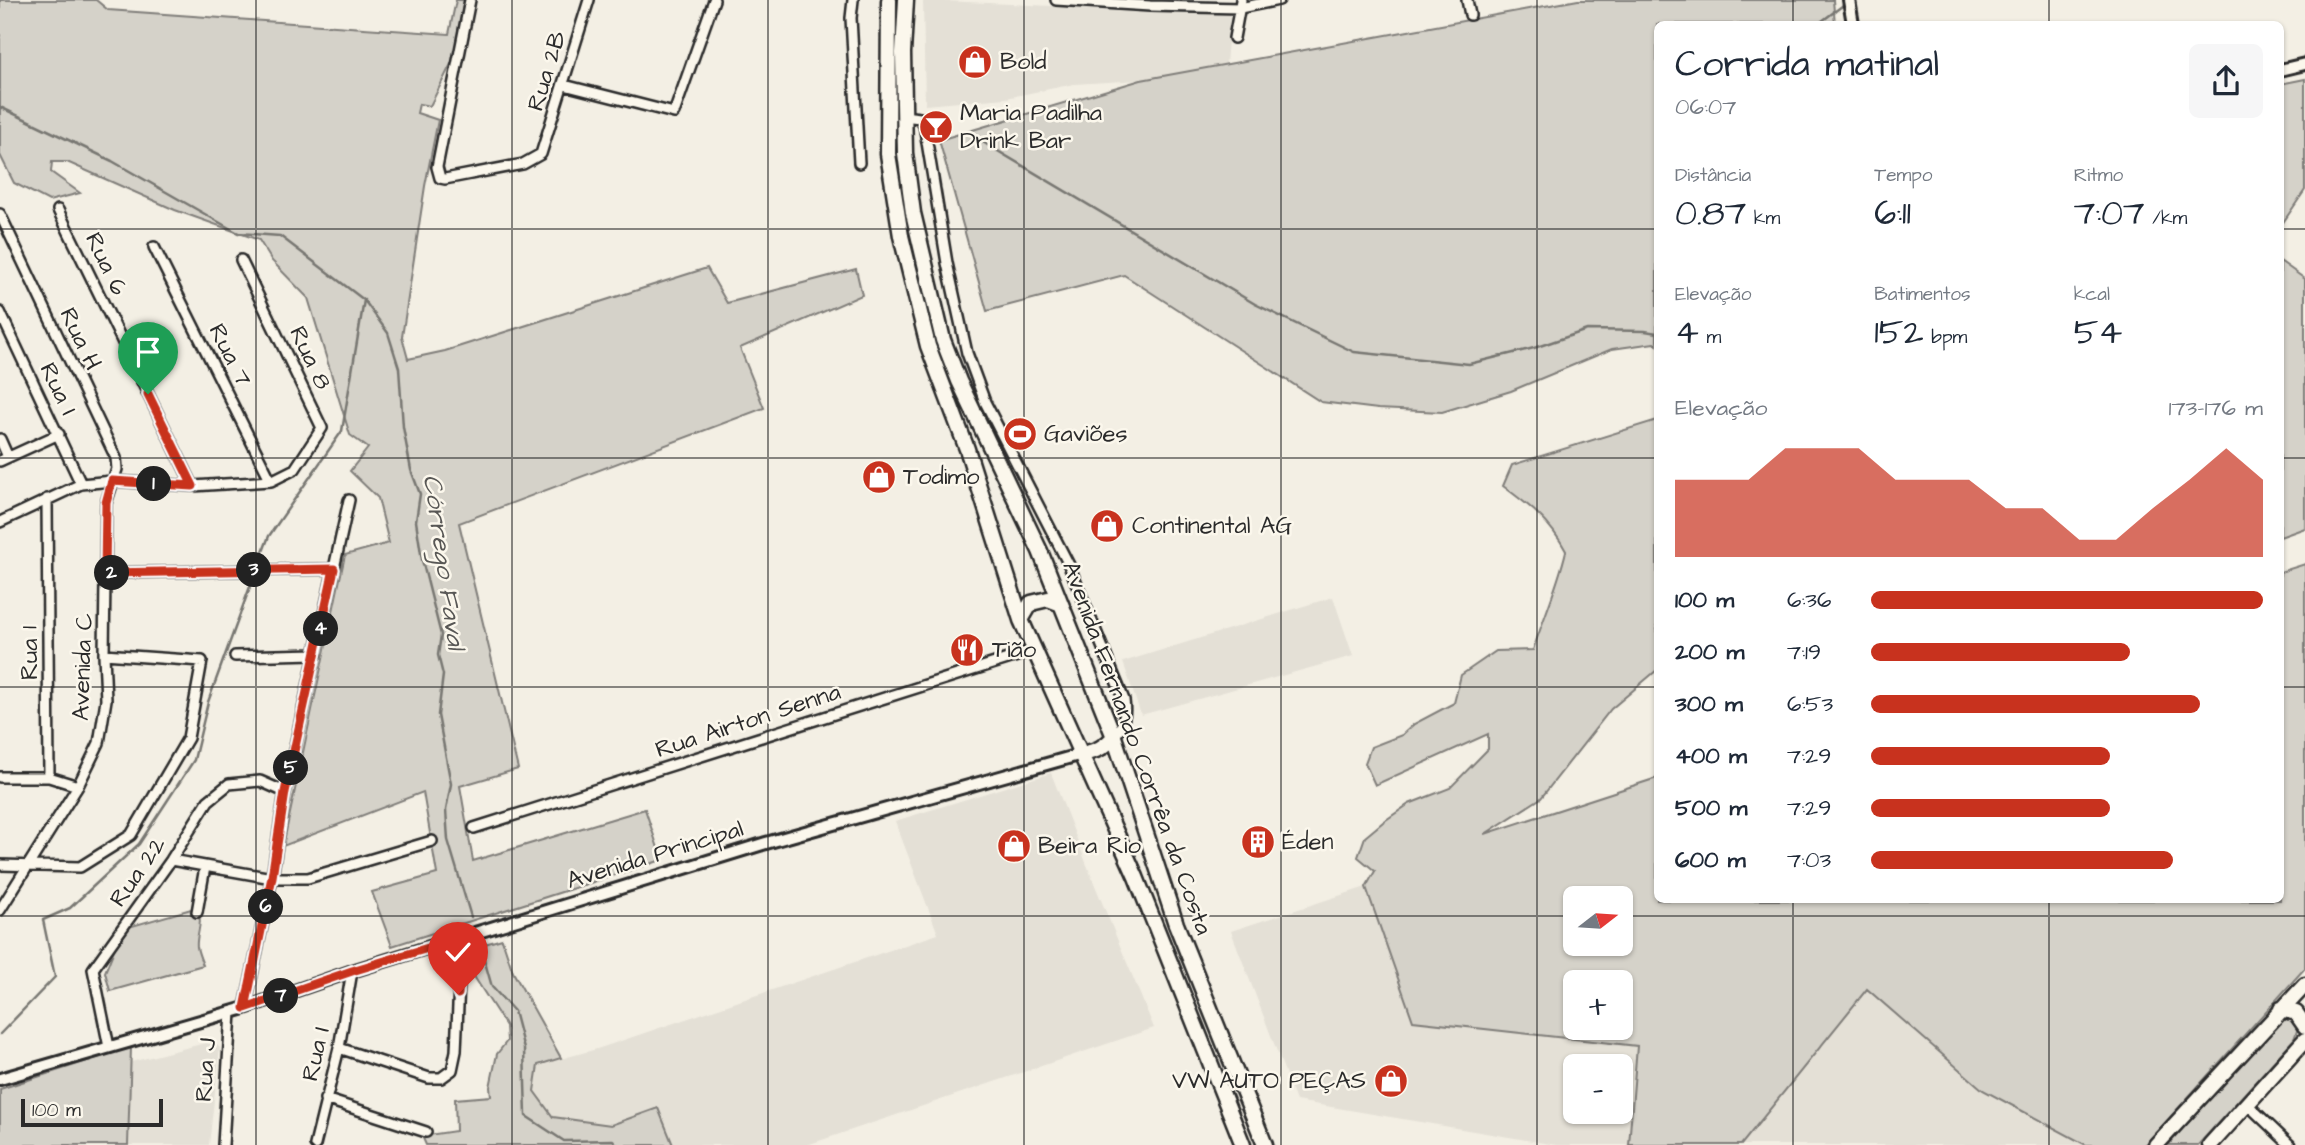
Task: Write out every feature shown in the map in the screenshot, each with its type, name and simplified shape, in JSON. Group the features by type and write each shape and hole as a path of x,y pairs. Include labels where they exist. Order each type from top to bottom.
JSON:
{"main road":[{"name":"Avenida Fernando Corrêa da Costa","path":"888,0 888,154 901,236 928,346 967,449 1033,651 1136,877 1244,1145"},
{"name":"Avenida Fernando Corrêa da Costa","path":"906,0 903,53 905,153 912,213 943,340 959,381 1040,551 1114,737 1176,924 1265,1145"},
{"path":"1021,620 1031,603 1048,599 1060,604"},
{"path":"1082,754 1097,751 1114,737"},
{"path":"2157,1144 2305,985"},
{"path":"2281,1009 2296,1013 2305,1026"},
{"path":"2210,1145 2305,1040"}],"street":[{"name":"Rua 2B","path":"470,0 437,167 440,178 523,164 541,154 589,0"},
{"path":"564,85 674,113 714,0"},
{"path":"853,0 851,18 859,163"},
{"path":"1056,0 1150,6 1240,4 1279,0"},
{"path":"1467,0 1470,15"},
{"path":"1234,38 1240,4"},
{"path":"2284,68 2305,64"},
{"path":"904,116 920,118 924,124 947,264 967,353 985,402 1069,565 1124,700 1126,713 1123,727 1114,737"},
{"name":"Rua 6","path":"58,210 193,486"},
{"name":"Rua H","path":"0,214 116,458 117,470 112,481"},
{"name":"Rua 7","path":"154,247 271,481"},
{"name":"Rua 8","path":"242,260 322,428 295,469 271,481"},
{"name":"Rua I","path":"0,312 81,484"},
{"path":"0,439 4,459 58,434"},
{"path":"0,522 81,484 112,481 193,486 271,481"},
{"name":"Avenida C","path":"0,911 78,786 99,743 106,700 106,503 112,481"},
{"path":"1013,495 1030,487"},
{"name":"Rua 1","path":"47,499 50,777"},
{"path":"245,1008 272,877 285,792 349,500"},
{"path":"105,573 334,569"},
{"name":"Rua Airton Senna","path":"474,828 1033,651"},
{"path":"0,864 80,867 131,835 188,738 201,661 104,654"},
{"path":"235,656 316,654"},
{"name":"Avenida Principal","path":"245,1008 352,971 766,843 1082,754"},
{"path":"0,777 50,777 78,786"},
{"name":"Rua 22","path":"109,1047 93,968 171,860 208,801 229,784 260,781 285,792"},
{"path":"171,860 272,877 308,878 432,841"},
{"path":"197,912 205,867"},
{"path":"339,1048 429,1078 441,1078 452,1070 456,1051 461,938"},
{"name":"Rua I","path":"315,1145 339,1048 352,971"},
{"name":"Rua J","path":"223,1145 231,1012 245,1008"},
{"path":"0,1079 231,1012"},
{"path":"326,1099 426,1132"},
{"path":"2247,1104 2290,1145"}],"shaded area":[{"path":"0,0 96,0 108,10 449,34 456,0 464,0 454,58 430,106 419,104 417,113 438,120 402,337 408,359 445,351 707,268 727,303 856,269 862,295 740,348 764,408 459,523 518,769 460,786 473,861 645,809 662,860 392,946 372,892 437,874 423,792 283,846 345,555 389,543 378,498 350,471 368,448 350,435 308,298 272,261 259,240 175,210 67,162 52,162 51,172 80,193 49,201 14,183 0,155"},
{"path":"923,0 1230,14 1226,64 1141,80 1074,84 1006,98 925,105"},
{"path":"1578,0 1833,0 1835,21 1654,21 1654,343 1612,349 1511,391 1442,412 1378,409 1321,402 1124,275 987,311 939,140 1141,80"},
{"path":"2305,79 2305,190 2284,221 2284,83"},
{"path":"2284,264 2305,279 2305,528 2284,536"},
{"path":"1654,421 1654,673 1611,709 1541,798 1485,834 1654,779 1654,903 2284,903 2284,571 2305,564 2305,968 2145,1145 2086,1145 1983,1090 1867,989 1741,1145 1629,1145 1631,1124 1633,1124 1637,1046 1583,1040 1633,1040 1633,970 1563,970 1563,1038 1413,1021 1366,887 1375,871 1358,857 1365,837 1383,822 1409,804 1450,788 1488,749 1488,734 1375,785 1365,763 1371,747 1402,735 1414,724 1454,703 1461,675 1496,651 1533,650 1566,551 1553,531 1522,500 1503,486 1512,465"},
{"path":"1333,597 1353,656 1141,715 1123,662"},
{"path":"1051,773 1154,1028 807,1145 673,1145 658,1108 611,1125 553,1117 534,1091 538,1065 597,1049 938,934 895,821"},
{"path":"1366,887 1413,1021 1563,1038 1563,1040 1637,1046 1633,1096 1633,1054 1563,1054 1563,1124 1631,1124 1629,1145 1556,1145 1296,1101 1231,931"},
{"path":"191,909 200,920 197,947 203,965 110,991 105,972 125,928"},
{"path":"502,939 513,972 561,1058 538,1065 534,1091 553,1117 611,1125 658,1108 673,1145 426,1145 422,1136 456,1131 455,1099 491,1096 490,1087 497,1054 507,1041 506,1026 475,978 464,950"},
{"path":"1867,989 1983,1090 2086,1145 1741,1145"},
{"path":"2286,1017 2292,1018 2298,1028 2294,1039 2198,1145 2168,1145 2279,1021"},
{"path":"213,1041 220,1048 209,1145 128,1145 131,1062"},
{"path":"131,1047 128,1145 0,1145 0,1089"}],"waterway":[{"path":"1822,21 1846,3"},
{"name":"Córrego Faval","path":"0,107 112,161 238,233 280,236 364,300 388,333 399,368 403,427 411,470 420,494 416,521 422,560 441,635 438,655 443,675 438,715 451,784 446,810 448,840 471,917"},
{"path":"981,141 1255,304 1354,352 1469,364 1534,348 1587,330 1654,332"},
{"path":"257,567 269,536 342,431 364,300"},
{"path":"0,1034 55,977 43,920 70,908 139,844 194,760 208,702 255,573"},
{"name":"Córrego Faval","path":"479,941 492,987 514,1011 524,1049 526,1116 564,1141 613,1140 617,1145"}],"place":[{"name":"Bold","path":"975,62"},
{"name":"Maria Padilha Drink Bar","path":"936,127"},
{"name":"Gaviões","path":"1020,434"},
{"name":"Todimo","path":"879,477"},
{"name":"Continental AG","path":"1107,526"},
{"name":"Tião","path":"967,650"},
{"name":"Éden","path":"1258,842"},
{"name":"Beira Rio","path":"1014,846"},
{"name":"VW AUTO PEÇAS","path":"1391,1081"}],"route":[{"path":"148,394 193,486 112,481 106,503 105,573 334,569 285,792 272,877 245,1008 352,971 461,938 458,994"}]}
